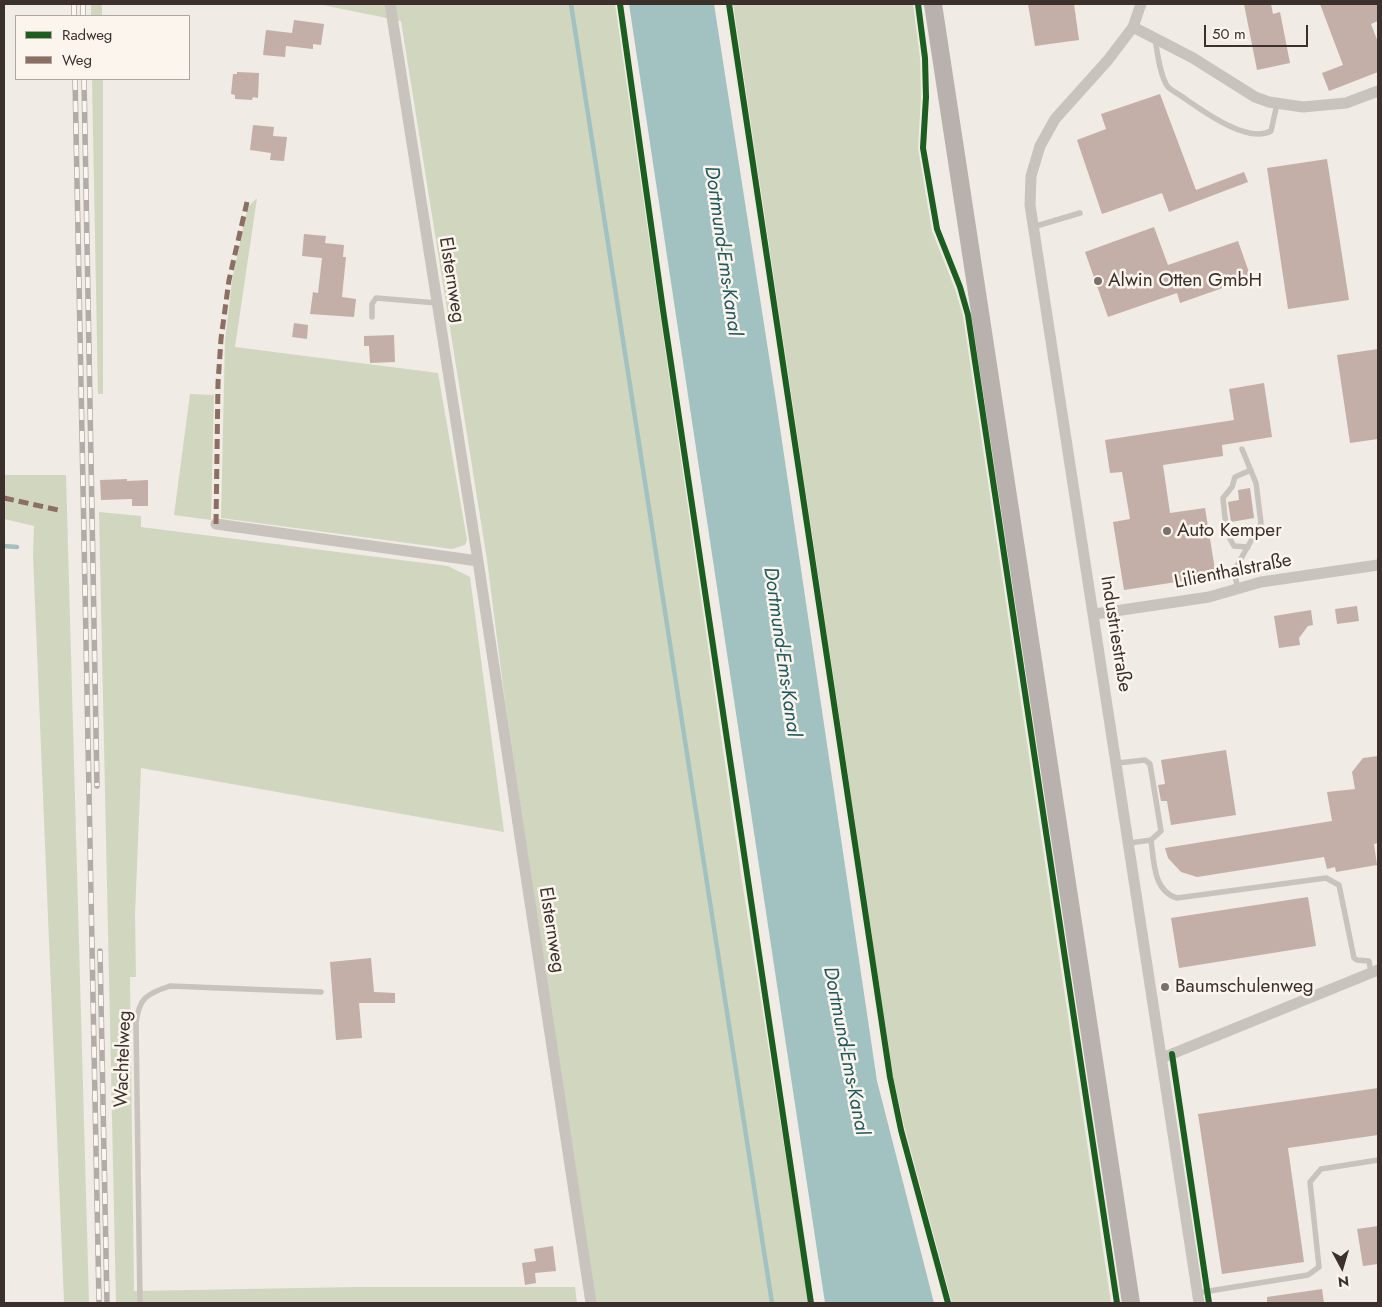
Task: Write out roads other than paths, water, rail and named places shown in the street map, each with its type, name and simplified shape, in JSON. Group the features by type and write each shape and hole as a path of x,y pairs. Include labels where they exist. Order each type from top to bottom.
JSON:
{"main road":[{"path":"933,4 1131,1303"}],"street":[{"name":"Elsternweg","path":"390,4 478,561 591,1303"},
{"name":"Industriestraße","path":"1141,4 1133,27 1108,60 1055,119 1040,146 1030,176 1030,205 1118,763 1198,1298"},
{"path":"1133,27 1193,58 1255,97 1277,104 1303,107 1346,103 1378,91"},
{"path":"216,524 478,561"},
{"name":"Lilienthalstraße","path":"1095,614 1209,597 1261,582 1378,564"},
{"path":"1162,1058 1375,971"}],"lane":[{"path":"1155,38 1159,61 1168,86 1212,117 1249,133 1265,134 1271,131 1277,104"},
{"path":"1033,227 1080,213"},
{"path":"372,316 372,304 376,298 437,303"},
{"path":"1238,589 1234,571 1261,523 1256,483 1242,449"},
{"path":"1248,547 1234,546 1230,539 1223,498 1232,487 1235,477 1251,470"},
{"path":"1118,763 1145,760 1150,764 1162,831 1151,840 1130,843"},
{"path":"1151,840 1160,888 1167,895 1177,898 1326,878 1334,881 1338,885 1354,958 1357,960 1369,960 1375,971"},
{"name":"Wachtelweg","path":"140,1303 136,1024 142,1000 153,992 170,986 321,992"},
{"path":"1198,1298 1308,1275 1319,1267 1310,1182 1321,1169 1378,1160"}],"water":[{"name":"Dortmund-Ems-Kanal","path":"629,4 714,4 776,401 877,1081 934,1303 825,1303"}],"waterway":[{"path":"571,4 772,1303"},
{"path":"4,546 17,547"}],"railway":[{"path":"74,4 74,15"},
{"path":"83,4 83,15"},
{"path":"75,80 99,1303"},
{"path":"84,80 97,786"},
{"path":"100,951 107,1303"}],"place":[{"name":"Alwin Otten GmbH","path":"1098,281"},
{"name":"Auto Kemper","path":"1167,531"},
{"name":"Baumschulenweg","path":"1165,987"}]}
